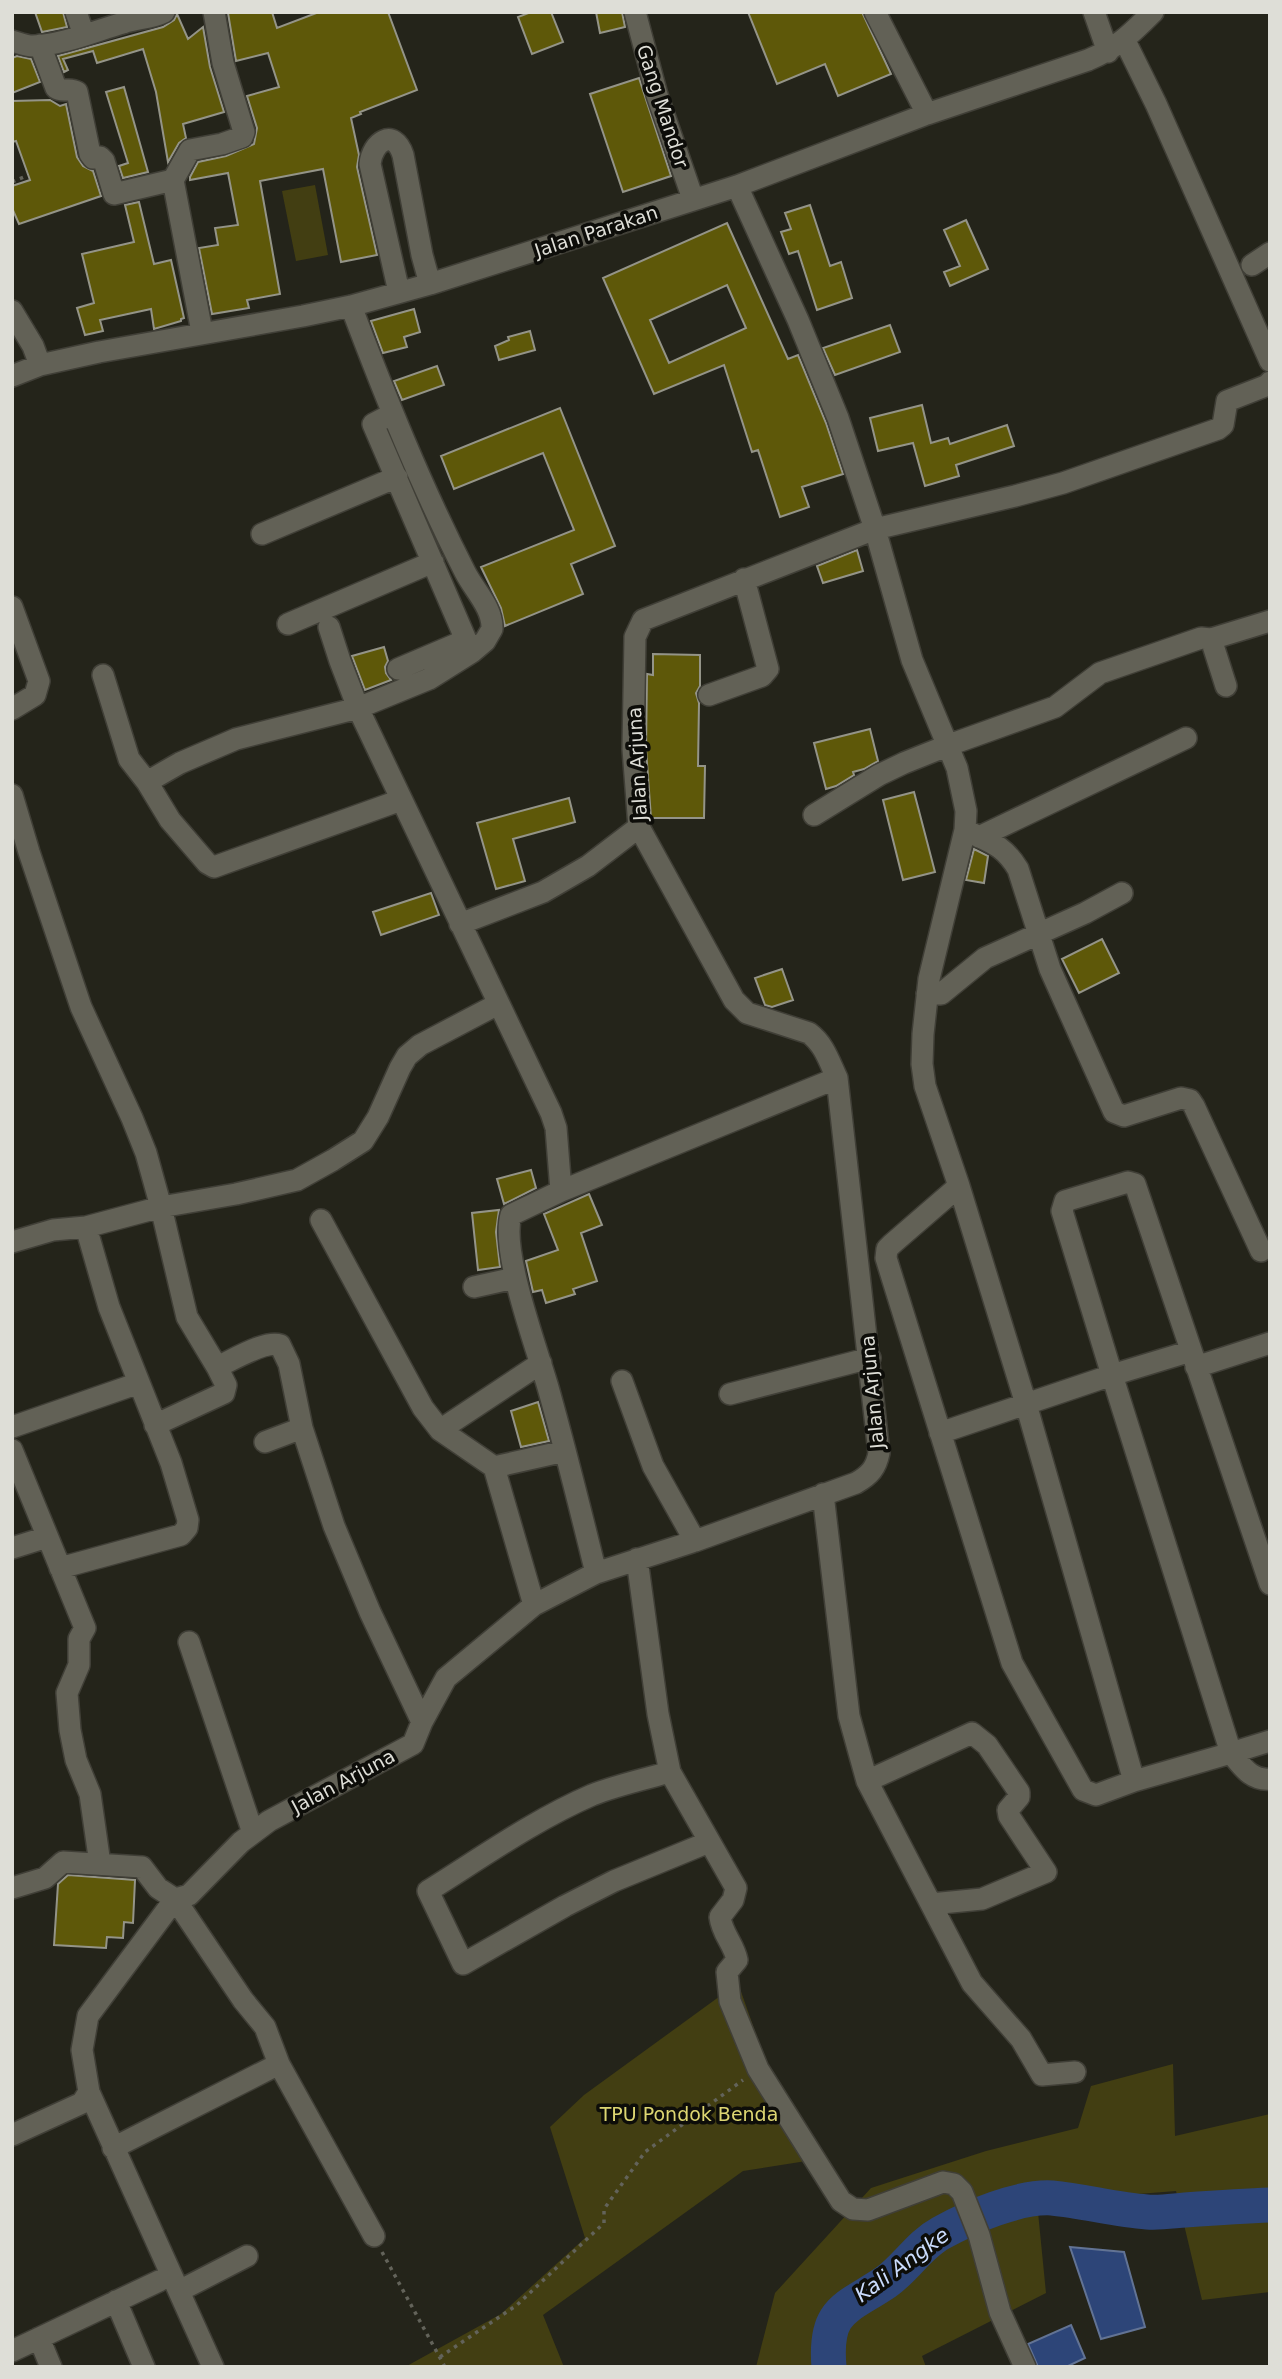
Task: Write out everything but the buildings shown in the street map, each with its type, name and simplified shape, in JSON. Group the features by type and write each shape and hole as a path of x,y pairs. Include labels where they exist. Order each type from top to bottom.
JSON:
{"street":[{"path":"76,12 84,35"},
{"path":"12,41 30,46 40,45 126,22 146,20 164,12"},
{"path":"202,332 173,180 190,150 222,144 242,136 244,132 223,63 214,12"},
{"name":"Gang Mandor","path":"635,12 657,95 693,199"},
{"path":"875,12 927,114"},
{"path":"1094,12 1156,104 1270,361"},
{"name":"Jalan Parakan","path":"12,376 40,365 99,352 351,306 430,284 737,186 1116,46 1153,12"},
{"path":"40,45 56,88 77,92 90,154 93,158 100,157 104,161 114,194 173,180"},
{"path":"399,292 370,164 372,152 378,144 387,140 400,145 403,155 430,284"},
{"path":"737,186 821,373 875,529 912,660 949,745 963,791 965,811 972,833 927,994 922,1065 925,1086 959,1186 1026,1404 1134,1781"},
{"path":"147,782 180,763 236,739 358,708 429,679 453,666 485,640 492,626 489,612 466,574 392,414 351,306"},
{"path":"12,311 33,346 40,365"},
{"name":"Jalan Arjuna","path":"214,2367 89,2092 82,2050 88,2016 176,1899 189,1895 240,1842 269,1821 413,1744 446,1678 534,1605 596,1573 695,1541 856,1483 872,1472 877,1463 879,1453 870,1358 837,1078 824,1049 814,1037 747,1013 734,1000 639,827 633,749 635,637 639,625 744,579 875,529 1051,486 1218,429 1223,425 1227,401 1270,382"},
{"path":"392,414 373,424 466,640 398,669"},
{"path":"262,534 397,477"},
{"path":"288,624 433,562"},
{"path":"709,695 762,676 768,669 744,579"},
{"path":"12,607 39,681 35,695 12,709"},
{"path":"814,815 880,775 949,745 1055,707 1100,673 1201,638 1211,639 1270,621"},
{"path":"329,627 358,708 554,1120 561,1191"},
{"path":"1211,639 1226,686"},
{"path":"103,675 125,750 170,820 214,867 401,800"},
{"path":"972,833 1186,738"},
{"path":"12,795 36,876 81,1007 139,1135 162,1207 187,1317 226,1385 224,1393 155,1425"},
{"path":"460,924 543,892 588,866 639,827"},
{"path":"972,833 997,844 1013,860 1068,1013 1114,1112 1124,1116 1181,1098 1190,1100 1261,1251"},
{"path":"927,994 941,994 985,958 1122,893"},
{"path":"12,1242 53,1230 86,1227 162,1207 297,1180 363,1141 392,1082 408,1056 420,1045 498,1004"},
{"path":"596,1573 541,1363 515,1278 509,1226 511,1215 561,1191 837,1078"},
{"path":"1270,1584 1135,1184 1128,1182 1069,1199 1062,1207 1062,1212 1231,1752 1247,1772 1260,1780 1270,1779"},
{"path":"959,1186 886,1252 1012,1663 1024,1687 1083,1790 1096,1795 1134,1781 1270,1741"},
{"path":"321,1220 422,1408 440,1430 494,1467 534,1605"},
{"path":"60,1568 181,1535 187,1528 188,1520 171,1463 109,1307 86,1227"},
{"path":"474,1287 515,1278"},
{"path":"217,1367 262,1346 273,1343 280,1345 289,1364 302,1428 334,1526 370,1612 422,1722"},
{"path":"940,1433 1112,1376 1270,1343"},
{"path":"730,1394 870,1358"},
{"path":"440,1430 541,1363"},
{"path":"622,1381 653,1466 695,1541"},
{"path":"12,1427 139,1382"},
{"path":"265,1442 302,1428"},
{"path":"12,1450 85,1628 79,1639 79,1665 67,1693 70,1730 76,1760 90,1794 100,1864"},
{"path":"494,1467 565,1451"},
{"path":"823,1494 849,1716 867,1781 972,1983 1021,2039 1042,2075 1075,2072"},
{"path":"12,1548 47,1537"},
{"path":"637,1559 658,1714 670,1772 736,1888 733,1900 720,1917 737,1961 727,1972 730,2001 758,2068 841,2201 853,2209 868,2210 943,2182 954,2184 962,2192 979,2235 1000,2312 1025,2367"},
{"path":"190,1642 253,1833"},
{"path":"867,1781 972,1733 987,1745 1019,1792 1019,1797 1008,1814 1046,1872 982,1899 930,1904"},
{"path":"670,1772 607,1790 576,1803 518,1835 428,1891 463,1964 614,1881 709,1842"},
{"path":"12,1888 45,1878 63,1862 100,1864 142,1867 158,1888 176,1899 243,2000 265,2027 279,2064 374,2236"},
{"path":"113,2148 279,2064"},
{"path":"12,2135 82,2103 89,2092"},
{"path":"178,2291 247,2256"},
{"path":"12,2351 159,2281"},
{"path":"116,2301 144,2367"},
{"path":"39,2338 51,2367"}],"path":[{"path":"12,182 24,177"},
{"path":"440,2357 517,2305 604,2222 604,2209 645,2151 758,2068"},
{"path":"374,2236 445,2367"}],"green space":[{"path":"315,185 328,255 296,261 282,191"},
{"name":"TPU Pondok Benda","path":"738,1983 769,2071 819,2159 743,2171 543,2315 564,2367 405,2367 501,2314 585,2238 550,2127 584,2095"},
{"path":"1173,2064 1175,2136 1270,2114 1270,2292 1202,2300 1176,2191 1037,2202 1046,2293 922,2356 926,2367 756,2367 775,2293 871,2188 986,2151 1078,2128 1091,2086"}],"water":[{"path":"1070,2247 1124,2252 1145,2327 1101,2339"},
{"path":"1071,2325 1085,2358 1066,2367 1038,2367 1028,2344"}],"waterway":[{"name":"Kali Angke","path":"829,2367 830,2333 834,2322 849,2305 886,2282 933,2238 966,2220 995,2209 1039,2198 1152,2212 1270,2205"}]}
